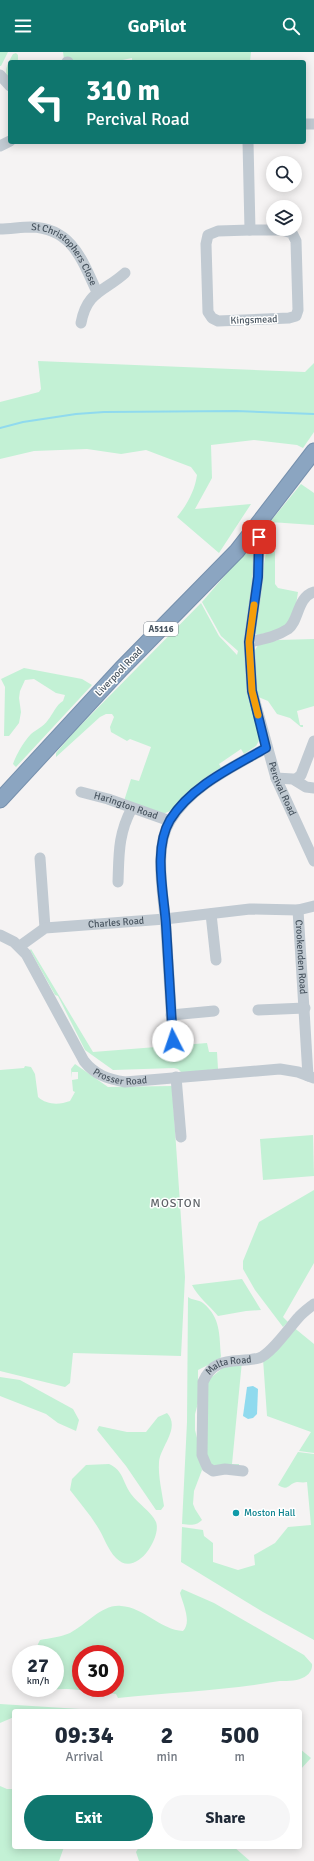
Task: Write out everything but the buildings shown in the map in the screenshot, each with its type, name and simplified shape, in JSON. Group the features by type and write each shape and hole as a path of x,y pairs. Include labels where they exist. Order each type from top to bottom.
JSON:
{"highway":[{"name":"Liverpool Road","path":"0,800 121,669 237,551 314,451"}],"street":[{"path":"0,75 8,84"},
{"path":"248,144 250,230"},
{"name":"St Christophers Close","path":"0,229 30,227 44,228 60,235 76,249 96,292"},
{"name":"Kingsmead","path":"250,230 282,230 292,234 296,241 298,310 296,316 289,318 218,321 212,318 208,312 206,244 208,235 218,231 250,230"},
{"name":"St Christophers Close","path":"80,323 86,306 96,292 118,279 125,272"},
{"name":"Percival Road","path":"259,523 258,577 249,642 252,691 266,748 276,778 314,861"},
{"path":"249,642 275,636 289,628 301,603 309,593 314,592"},
{"path":"295,780 301,774 314,741"},
{"path":"173,1041 165,919 160,877 162,848 170,821 186,801 205,785 266,748"},
{"path":"276,778 295,780 306,786 314,788"},
{"name":"Harington Road","path":"81,792 108,799 170,821"},
{"path":"118,882 120,841 124,824 132,808"},
{"path":"20,946 46,928 40,858"},
{"name":"Charles Road","path":"46,928 165,919 250,909 298,910 314,906"},
{"name":"Crookenden Road","path":"298,910 311,1077"},
{"path":"211,914 216,960"},
{"name":"Prosser Road","path":"0,935 20,946 32,963 84,1061 91,1070 106,1078 125,1082 280,1069 311,1077"},
{"path":"258,1010 305,1008"},
{"path":"171,1014 214,1010"},
{"path":"176,1078 181,1137"},
{"name":"Malta Road","path":"243,1471 226,1469 213,1471 207,1467 202,1455 202,1382 206,1375 221,1362 259,1358 268,1352 299,1316 314,1304"}],"green space":[{"path":"0,52 8,52 1,66 0,66"},
{"path":"63,52 251,52 250,60 132,60 132,58 122,60 64,59"},
{"path":"16,53 18,55 18,60 10,60 13,54"},
{"path":"8,64 8,77 6,74"},
{"path":"38,361 305,372 314,363 314,432 303,448 297,445 254,440 211,445 212,478 195,509 251,504 219,553 177,517 187,502 194,486 197,475 191,467 146,450 121,454 87,449 34,451 0,459 0,402 39,392 41,389"},
{"path":"301,484 314,493 314,525 270,522"},
{"path":"256,542 250,603 260,739 256,746 244,754 241,749 219,764 222,769 190,790 170,811 163,814 124,801 131,779 139,781 151,747 130,739 127,741 111,732 110,727 114,717 112,714 106,714 100,717 56,757 56,753 74,732 201,603 219,636 237,655 238,651 221,636 202,602 253,543"},
{"path":"267,548 275,551 275,584 278,588 298,592 295,611 284,629 257,635 255,633 257,600"},
{"path":"314,639 314,706 297,711 300,725 303,725 303,727 301,727 290,718 277,714 268,701 256,696 254,652 258,645 278,640"},
{"path":"24,668 82,679 92,685 16,767 13,764 23,744 31,734 50,718 56,707 63,701 65,695 56,693 34,679 25,680 20,691 19,698 21,712 19,723 9,736 4,736 5,687 1,679"},
{"path":"31,949 93,1052 207,1043 209,1052 217,1052 218,1069 182,1073 178,1069 174,1068 113,1070 85,1050 58,996 55,995 30,950"},
{"path":"75,1064 108,1087 172,1086 185,1277 181,1356 73,1353 70,1383 65,1387 0,1371 0,1070 24,1068 25,1066 31,1067 35,1074 38,1097 45,1102 57,1104 70,1101 75,1092 73,1091 72,1080 78,1079 78,1072 72,1072 72,1078 71,1069"},
{"path":"313,1135 314,1176 263,1180 260,1139"},
{"path":"314,1190 314,1263 283,1317 288,1322 283,1327 255,1290 243,1269 243,1261 259,1222"},
{"path":"242,1279 261,1310 218,1316 200,1297 192,1285"},
{"path":"188,1297 203,1303 213,1315 218,1327 221,1356 220,1359 198,1370 198,1403 195,1414 195,1430 202,1470 194,1491 193,1504 202,1520 191,1525 182,1524 187,1422"},
{"path":"292,1326 314,1344 314,1453 299,1451 311,1432 267,1416 263,1359"},
{"path":"242,1361 232,1464 239,1464 239,1466 213,1466 207,1459 207,1381 225,1366"},
{"path":"0,1377 20,1380 73,1409 79,1420 76,1431 58,1423 46,1414 0,1396"},
{"path":"167,1413 171,1419 172,1425 169,1438 160,1456 159,1462 164,1506 161,1510 156,1510 126,1466 97,1430 99,1426 127,1432 146,1432 158,1417"},
{"path":"298,1452 314,1454 314,1640 263,1612 181,1562 182,1527 203,1530 204,1536 213,1543 213,1562 238,1570 255,1565 254,1555 275,1543 288,1527 311,1525 307,1482 297,1482 284,1488 278,1485"},
{"path":"109,1464 118,1470 131,1494 151,1514 156,1522 157,1529 151,1546 146,1554 139,1560 132,1563 124,1563 116,1558 108,1547 94,1521 70,1490 72,1479 86,1465"},
{"path":"182,1589 214,1603 304,1655 312,1664 309,1673 305,1677 293,1680 118,1698 124,1697 124,1645 72,1645 72,1689 64,1689 64,1645 38,1645 40,1640 70,1633 107,1608 114,1606 129,1607 167,1627 183,1631 187,1623 185,1607 180,1593"},
{"path":"0,1704 80,1709 12,1709 12,1718 0,1723"},
{"path":"302,1751 311,1758 302,1768"},
{"path":"0,1786 7,1789 12,1789 12,1849 63,1849 59,1861 0,1861"},
{"path":"138,1849 236,1849 250,1861 139,1861 136,1852"}],"water":[{"path":"253,1386 258,1389 257,1414 253,1418 248,1419 243,1416 247,1387"}],"waterway":[{"path":"0,428 23,422 76,414 104,412 236,411 314,414"}],"slow traffic":[{"path":"254,605 249,642 252,691 258,715"}],"place":[{"name":"Moston Hall","path":"236,1513"}],"district":[{"name":"MOSTON","path":"176,1203"}],"route":[{"path":"173,1041 165,919 160,877 162,848 170,821 186,801 205,785 266,748 252,691 249,642 258,577 259,537"}]}
